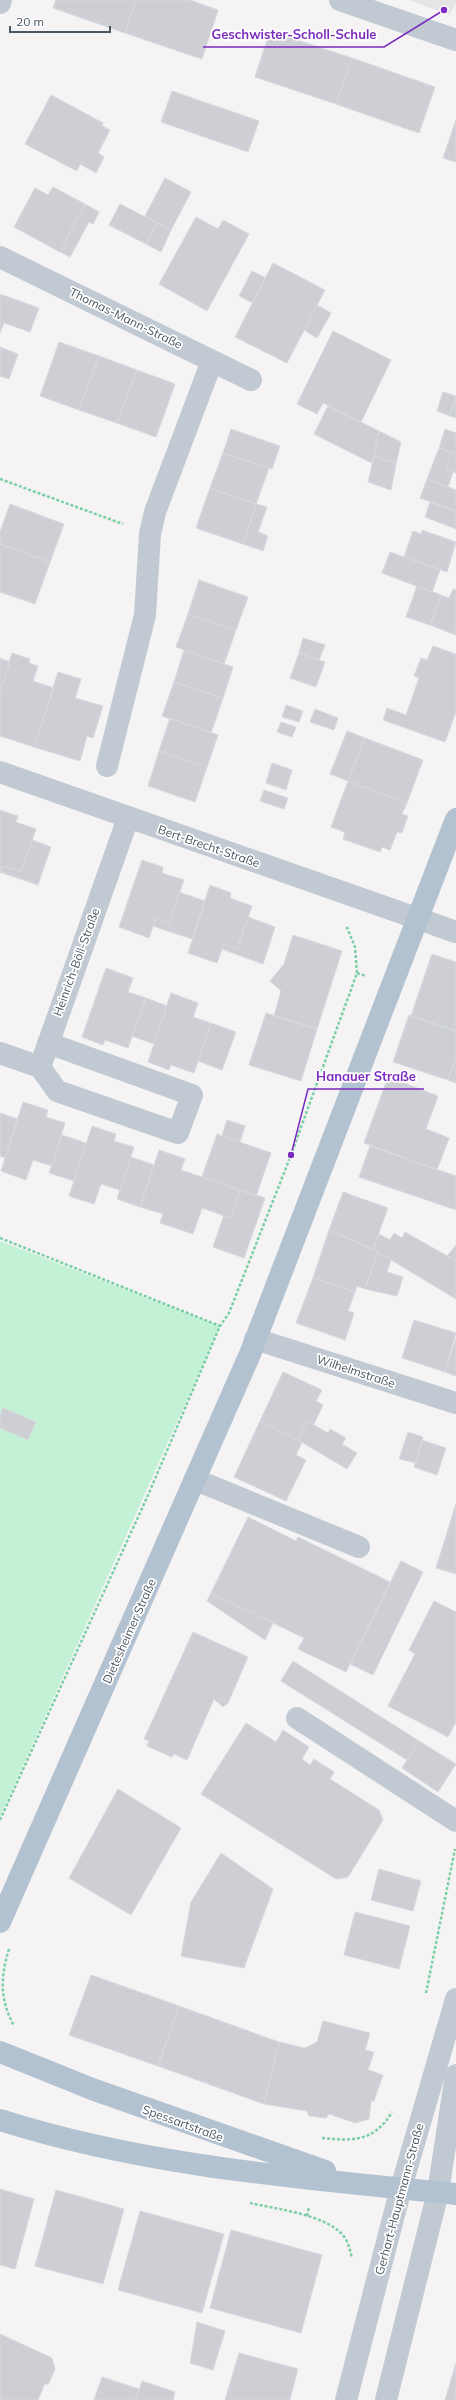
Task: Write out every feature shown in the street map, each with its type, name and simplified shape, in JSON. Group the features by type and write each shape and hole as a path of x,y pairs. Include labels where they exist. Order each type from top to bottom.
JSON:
{"main road":[{"name":"Dietesheimer Straße","path":"0,1922 196,1480 255,1339 456,819"},
{"name":"Spessartstraße","path":"0,2052 92,2090 315,2169 370,2185"},
{"name":"Spessartstraße","path":"0,2120 92,2146 137,2155 313,2180 447,2193"}],"street":[{"path":"340,0 456,40"},
{"name":"Thomas-Mann-Straße","path":"0,256 251,380"},
{"path":"106,766 145,615 150,534 155,512 212,361"},
{"name":"Bert-Brecht-Straße","path":"0,772 418,920 456,932"},
{"name":"Heinrich-Böll-Straße","path":"40,1067 128,818"},
{"path":"0,1053 40,1067 57,1091 178,1133 192,1095 48,1043"},
{"name":"Wilhelmstraße","path":"255,1339 456,1403"},
{"path":"196,1480 358,1547"},
{"path":"297,1718 456,1821"},
{"name":"Gerhart-Hauptmann-Straße","path":"346,2400 401,2188 456,1999"},
{"path":"386,2400 447,2193 456,2075"}],"path":[{"path":"0,479 150,534"},
{"path":"0,1820 149,1493 220,1326 229,1313 291,1155 357,973 355,947 344,921"},
{"path":"0,1238 220,1326"},
{"path":"425,1998 456,1845"},
{"path":"10,1946 3,1968 1,1998 7,2015 17,2032"},
{"path":"320,2138 354,2139 368,2136 378,2130 393,2109"},
{"path":"245,2202 307,2216 335,2228 344,2237 349,2246 352,2272 378,2277"}],"shaded area":[{"path":"409,0 456,0 456,4 449,15"}],"green space":[{"path":"0,1241 220,1326 0,1817"}],"building":[{"path":"56,0 136,0 125,33 53,8"},
{"path":"136,0 190,0 218,10 202,59 125,33"},
{"path":"270,31 352,58 336,104 255,77"},
{"path":"352,58 435,87 419,133 336,104"},
{"path":"172,91 259,121 248,152 161,122"},
{"path":"51,95 103,123 102,126 110,130 98,153 104,157 96,173 80,164 77,171 25,144"},
{"path":"456,120 456,162 443,158"},
{"path":"165,178 191,192 171,230 145,216"},
{"path":"53,187 85,204 60,252 14,227 35,188 48,195"},
{"path":"85,204 99,212 93,224 89,222 70,257 60,252"},
{"path":"120,204 157,223 146,244 109,225"},
{"path":"196,217 218,229 223,220 249,234 207,311 159,284"},
{"path":"157,223 171,230 161,252 146,244"},
{"path":"273,263 325,290 287,363 235,337"},
{"path":"252,271 266,278 253,303 239,296"},
{"path":"0,294 39,308 30,332 4,323 0,333"},
{"path":"317,305 331,313 317,338 304,330"},
{"path":"333,331 391,360 361,422 323,403 317,414 297,404"},
{"path":"59,342 99,356 79,410 40,396"},
{"path":"0,347 18,354 9,379 0,376"},
{"path":"99,356 137,370 117,423 79,410"},
{"path":"137,370 175,384 156,437 117,423"},
{"path":"443,392 456,396 450,416 437,411"},
{"path":"456,399 456,418 450,416"},
{"path":"328,406 379,431 372,463 314,434"},
{"path":"231,429 280,446 272,469 223,453"},
{"path":"445,429 456,433 456,454 439,448"},
{"path":"379,431 401,442 396,464 374,456"},
{"path":"439,448 452,453 446,469 453,472 448,487 427,479"},
{"path":"223,453 269,468 256,504 210,488"},
{"path":"452,453 456,454 456,473 446,469"},
{"path":"374,456 396,464 391,490 368,482"},
{"path":"427,479 456,490 456,511 420,498"},
{"path":"210,488 256,504 243,544 196,528"},
{"path":"430,502 456,511 456,529 425,517"},
{"path":"10,504 64,524 50,562 0,544 0,532"},
{"path":"256,504 267,507 258,532 268,536 263,551 243,544"},
{"path":"422,530 456,542 447,572 404,557 413,531 421,534"},
{"path":"0,544 50,562 35,604 0,592"},
{"path":"390,552 440,570 432,592 382,573"},
{"path":"199,580 248,597 236,630 188,614"},
{"path":"417,586 441,595 430,625 406,617"},
{"path":"453,589 456,590 456,635 430,625 441,595 449,598"},
{"path":"188,614 236,630 224,664 176,647"},
{"path":"303,638 325,645 319,660 299,653"},
{"path":"433,646 456,654 456,712 445,742 383,720 387,708 406,715 419,678 414,676 421,658 427,660"},
{"path":"184,650 233,667 223,698 174,682"},
{"path":"12,653 30,659 29,663 38,666 33,681 54,688 34,747 0,736 0,691"},
{"path":"299,653 325,662 316,687 290,678"},
{"path":"0,658 10,662 0,691"},
{"path":"58,672 81,679 75,698 103,706 93,738 87,736 80,761 34,747"},
{"path":"174,682 223,698 211,733 162,716"},
{"path":"286,705 303,711 299,722 282,717"},
{"path":"315,709 338,718 334,730 310,722"},
{"path":"170,718 218,735 207,767 159,751"},
{"path":"281,722 296,727 292,737 277,732"},
{"path":"347,731 365,738 348,781 330,774"},
{"path":"365,738 423,760 407,803 348,781"},
{"path":"159,751 207,767 195,802 148,786"},
{"path":"272,763 292,770 286,790 266,783"},
{"path":"348,781 407,803 402,814 408,816 402,833 397,832 390,850 382,847 380,852 343,839 345,832 331,827"},
{"path":"264,790 288,798 284,809 260,801"},
{"path":"0,810 18,816 16,822 36,829 21,872 3,866 0,874"},
{"path":"32,840 51,847 38,885 0,872 3,866 21,872"},
{"path":"142,860 163,867 162,873 184,880 169,923 156,918 149,938 119,927"},
{"path":"210,885 231,893 230,898 252,906 237,949 224,944 217,963 188,953"},
{"path":"179,892 205,901 192,939 153,926 156,918 169,923"},
{"path":"248,917 275,927 263,964 222,949 224,944 237,949"},
{"path":"293,935 342,951 317,1029 274,1016 281,991 270,981 284,964"},
{"path":"432,954 456,962 456,1031 411,1016"},
{"path":"106,968 133,978 128,992 146,998 128,1048 105,1040 103,1045 82,1037"},
{"path":"171,993 198,1003 193,1017 211,1023 194,1073 171,1065 169,1070 148,1062"},
{"path":"146,998 167,1006 154,1044 132,1036"},
{"path":"266,1013 317,1029 301,1081 249,1065"},
{"path":"409,1015 456,1031 456,1057 448,1080 393,1062"},
{"path":"211,1023 236,1032 222,1070 198,1061"},
{"path":"456,1057 456,1083 448,1080"},
{"path":"388,1077 438,1096 426,1129 449,1138 437,1170 364,1143"},
{"path":"23,1102 48,1110 46,1117 65,1123 52,1166 33,1160 26,1180 1,1171"},
{"path":"0,1113 18,1119 5,1158 0,1156"},
{"path":"227,1120 245,1126 240,1142 222,1136"},
{"path":"92,1126 116,1134 114,1141 134,1147 120,1190 101,1184 94,1204 69,1196"},
{"path":"217,1134 271,1153 256,1196 202,1177"},
{"path":"62,1135 86,1143 74,1181 49,1173"},
{"path":"370,1146 456,1176 456,1210 359,1177"},
{"path":"159,1150 185,1159 181,1170 240,1190 231,1218 202,1208 193,1234 160,1223 163,1214 140,1207"},
{"path":"131,1157 154,1165 140,1207 117,1199"},
{"path":"240,1190 265,1198 244,1258 213,1247 224,1215 231,1218"},
{"path":"343,1192 388,1208 373,1249 329,1230"},
{"path":"329,1230 378,1252 365,1289 357,1286 355,1292 313,1278"},
{"path":"405,1232 456,1261 456,1299 373,1249 379,1234 390,1240 394,1233 402,1238"},
{"path":"456,1245 456,1261 447,1256"},
{"path":"378,1252 391,1260 387,1272 403,1277 397,1296 365,1289"},
{"path":"313,1278 355,1292 348,1311 354,1313 345,1340 296,1323"},
{"path":"414,1320 456,1333 445,1372 402,1358"},
{"path":"456,1339 456,1376 445,1372"},
{"path":"283,1372 322,1390 316,1401 323,1405 314,1424 307,1421 298,1440 260,1421"},
{"path":"3,1408 36,1422 28,1440 0,1428 0,1415"},
{"path":"260,1421 302,1442 296,1455 306,1460 286,1501 234,1477"},
{"path":"307,1421 328,1433 330,1429 346,1438 342,1444 357,1453 347,1469 298,1440"},
{"path":"408,1432 423,1437 416,1463 399,1459"},
{"path":"422,1440 446,1448 437,1475 414,1467"},
{"path":"456,1504 456,1574 436,1568"},
{"path":"248,1517 296,1541 298,1537 390,1582 346,1672 298,1649 304,1638 211,1593"},
{"path":"401,1561 423,1572 373,1675 350,1664"},
{"path":"211,1593 273,1623 265,1640 207,1601"},
{"path":"434,1601 456,1612 456,1722 448,1737 388,1706 415,1654 409,1650"},
{"path":"193,1632 248,1657 228,1703 223,1707 214,1699 187,1760 174,1754 172,1757 147,1746 149,1741 144,1739"},
{"path":"293,1661 419,1741 407,1760 281,1681"},
{"path":"246,1723 276,1742 283,1730 309,1747 302,1759 310,1765 314,1759 334,1772 330,1779 379,1810 383,1820 348,1877 336,1879 201,1794"},
{"path":"419,1741 456,1764 438,1792 402,1768"},
{"path":"118,1789 181,1828 131,1915 69,1878"},
{"path":"221,1853 273,1889 244,1968 181,1956 191,1902"},
{"path":"379,1869 421,1881 413,1911 371,1900"},
{"path":"355,1912 410,1926 399,1969 344,1955"},
{"path":"91,1975 179,2006 158,2066 69,2035"},
{"path":"179,2006 279,2042 264,2104 158,2066"},
{"path":"323,2021 370,2033 365,2050 374,2052 368,2070 383,2075 374,2101 371,2101 369,2119 355,2123 329,2114 326,2118 309,2116 307,2111 264,2104 279,2042 305,2048 317,2042"},
{"path":"0,2189 34,2199 15,2269 0,2265"},
{"path":"56,2190 124,2209 103,2284 35,2266"},
{"path":"140,2211 224,2234 202,2313 118,2290"},
{"path":"231,2230 322,2255 301,2333 210,2308"},
{"path":"197,2322 225,2331 213,2370 190,2363"},
{"path":"0,2334 52,2358 55,2369 48,2385 45,2383 38,2400 0,2400"},
{"path":"239,2353 298,2369 290,2400 225,2400"},
{"path":"456,2363 456,2400 445,2400"},
{"path":"102,2377 139,2389 136,2400 94,2400"},
{"path":"142,2381 175,2392 173,2400 136,2400"}],"place":[{"name":"Geschwister-Scholl-Schule","path":"444,10"},
{"name":"Hanauer Straße","path":"291,1155"}]}
